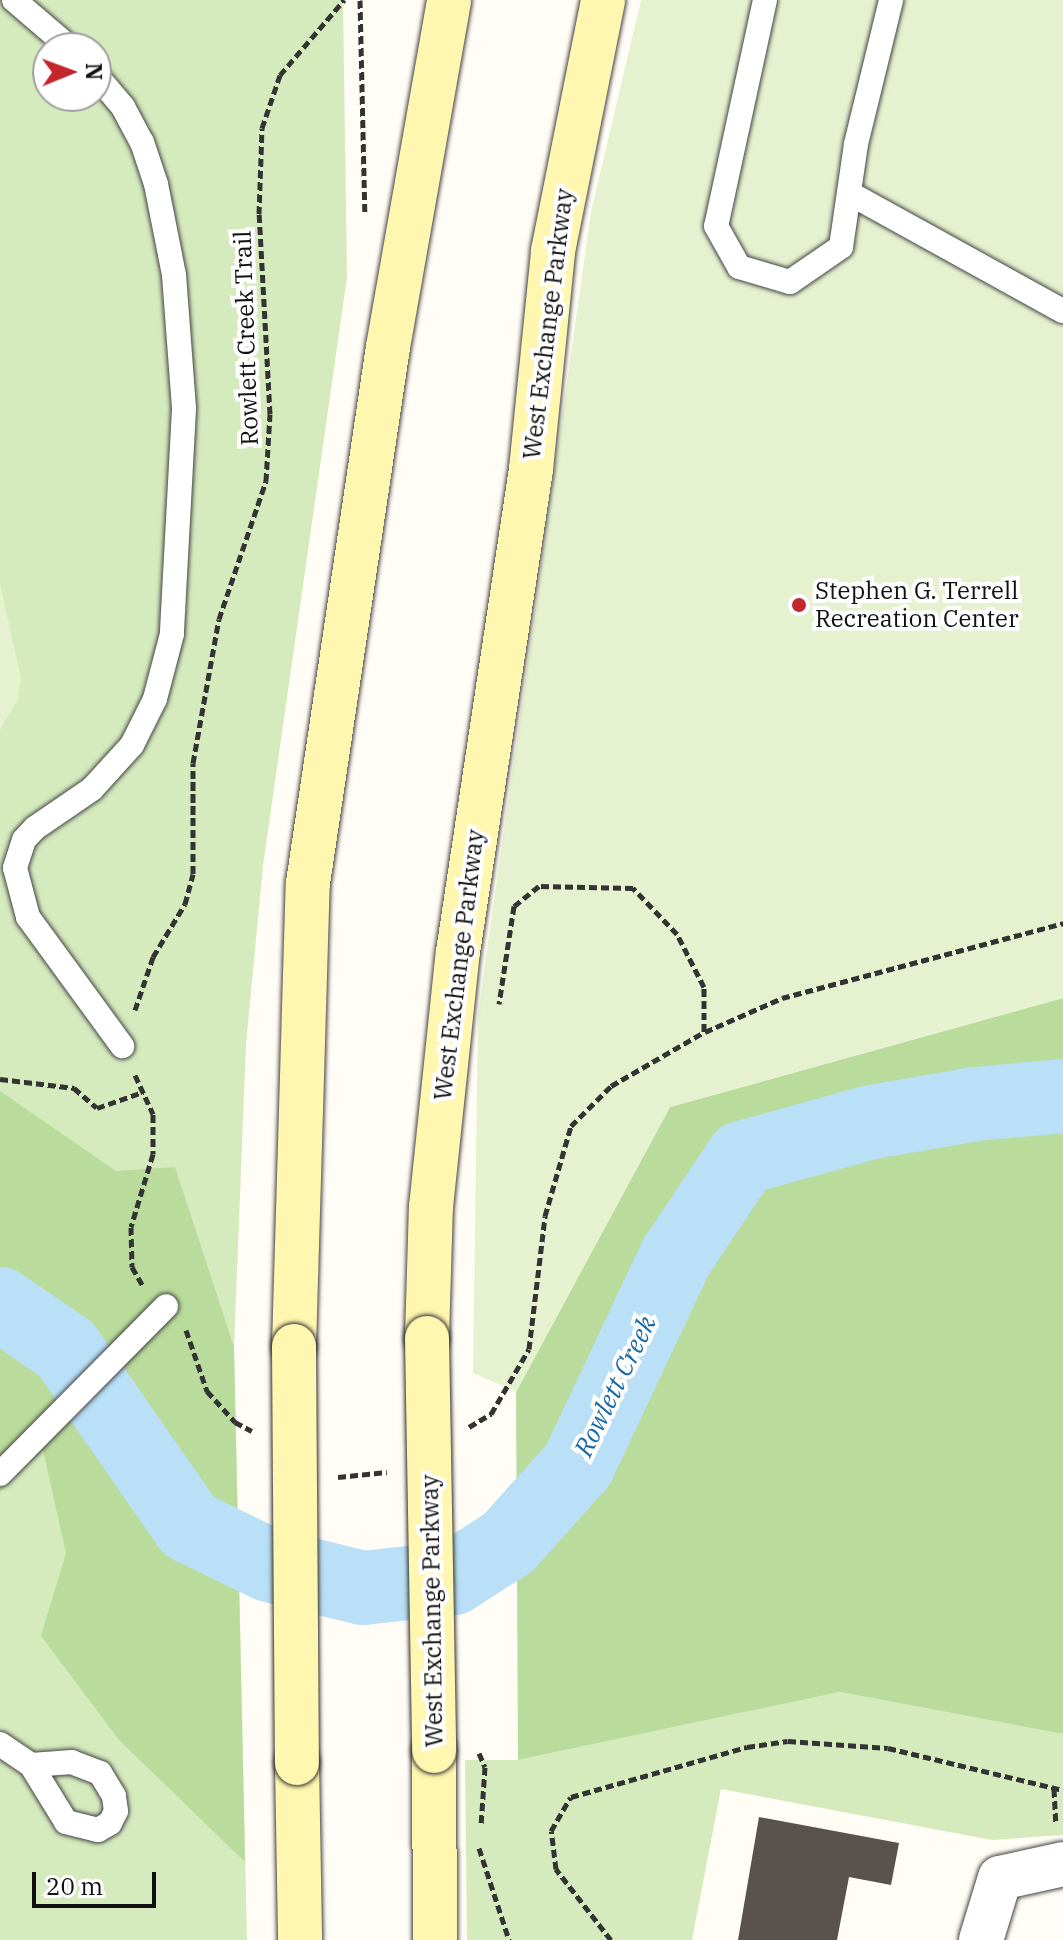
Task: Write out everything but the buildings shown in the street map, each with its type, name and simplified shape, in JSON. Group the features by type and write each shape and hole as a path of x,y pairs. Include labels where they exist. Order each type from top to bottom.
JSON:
{"main road":[{"path":"300,1940 294,1346 308,883 385,362 449,0"},
{"name":"West Exchange Parkway","path":"435,1940 427,1338 431,1207 458,952 531,469 553,251 603,0"}],"street":[{"path":"981,1940 1000,1878 1063,1864"}],"lane":[{"path":"14,0 51,32"},
{"path":"765,0 716,226 739,267 790,282 841,247 849,193 891,0"},
{"path":"112,94 123,107 142,142 156,184 174,275 184,424 172,634 155,699 132,745 92,789 35,828 24,840 15,868 28,917 122,1046"},
{"path":"849,193 1063,311"},
{"path":"0,1474 166,1306"},
{"path":"0,1744 31,1765"}],"path":[{"name":"Rowlett Creek Trail","path":"122,1046 153,957 185,904 193,874 193,763 219,619 266,481 270,414 259,214 262,128 280,75 344,0"},
{"path":"704,1032 782,998 1063,923"},
{"path":"0,1079 74,1088 97,1108 143,1092 122,1046"},
{"path":"611,1940 556,1869 551,1831 571,1797 747,1747 788,1741 888,1748 1063,1790"},
{"path":"477,1747 485,1767 479,1849 509,1940"}],"green space":[{"path":"0,0 343,0 347,277 263,866 246,1045 234,1347 247,1940 0,1940"},
{"name":"Stephen G. Terrell Recreation Center","path":"641,0 1063,0 1063,998 670,1107 516,1392 473,1373 478,1015 591,212"},
{"path":"0,584 21,678 18,699 0,730"},
{"path":"1063,998 1063,1734 840,1692 518,1760 516,1392 670,1107"},
{"path":"0,1091 116,1171 175,1167 234,1347 245,1862 119,1740 41,1636 66,1553 43,1450 0,1492"},
{"path":"840,1692 1063,1734 1063,1835 992,1840 721,1789 692,1940 467,1940 465,1760 518,1760"}],"waterway":[{"name":"Rowlett Creek","path":"0,1304 66,1349 189,1526 269,1565 363,1588 453,1578 508,1543 578,1465 676,1257 742,1158 872,1122 975,1104 1063,1096"}],"place":[{"name":"Stephen G. Terrell Recreation Center","path":"799,605"}]}
